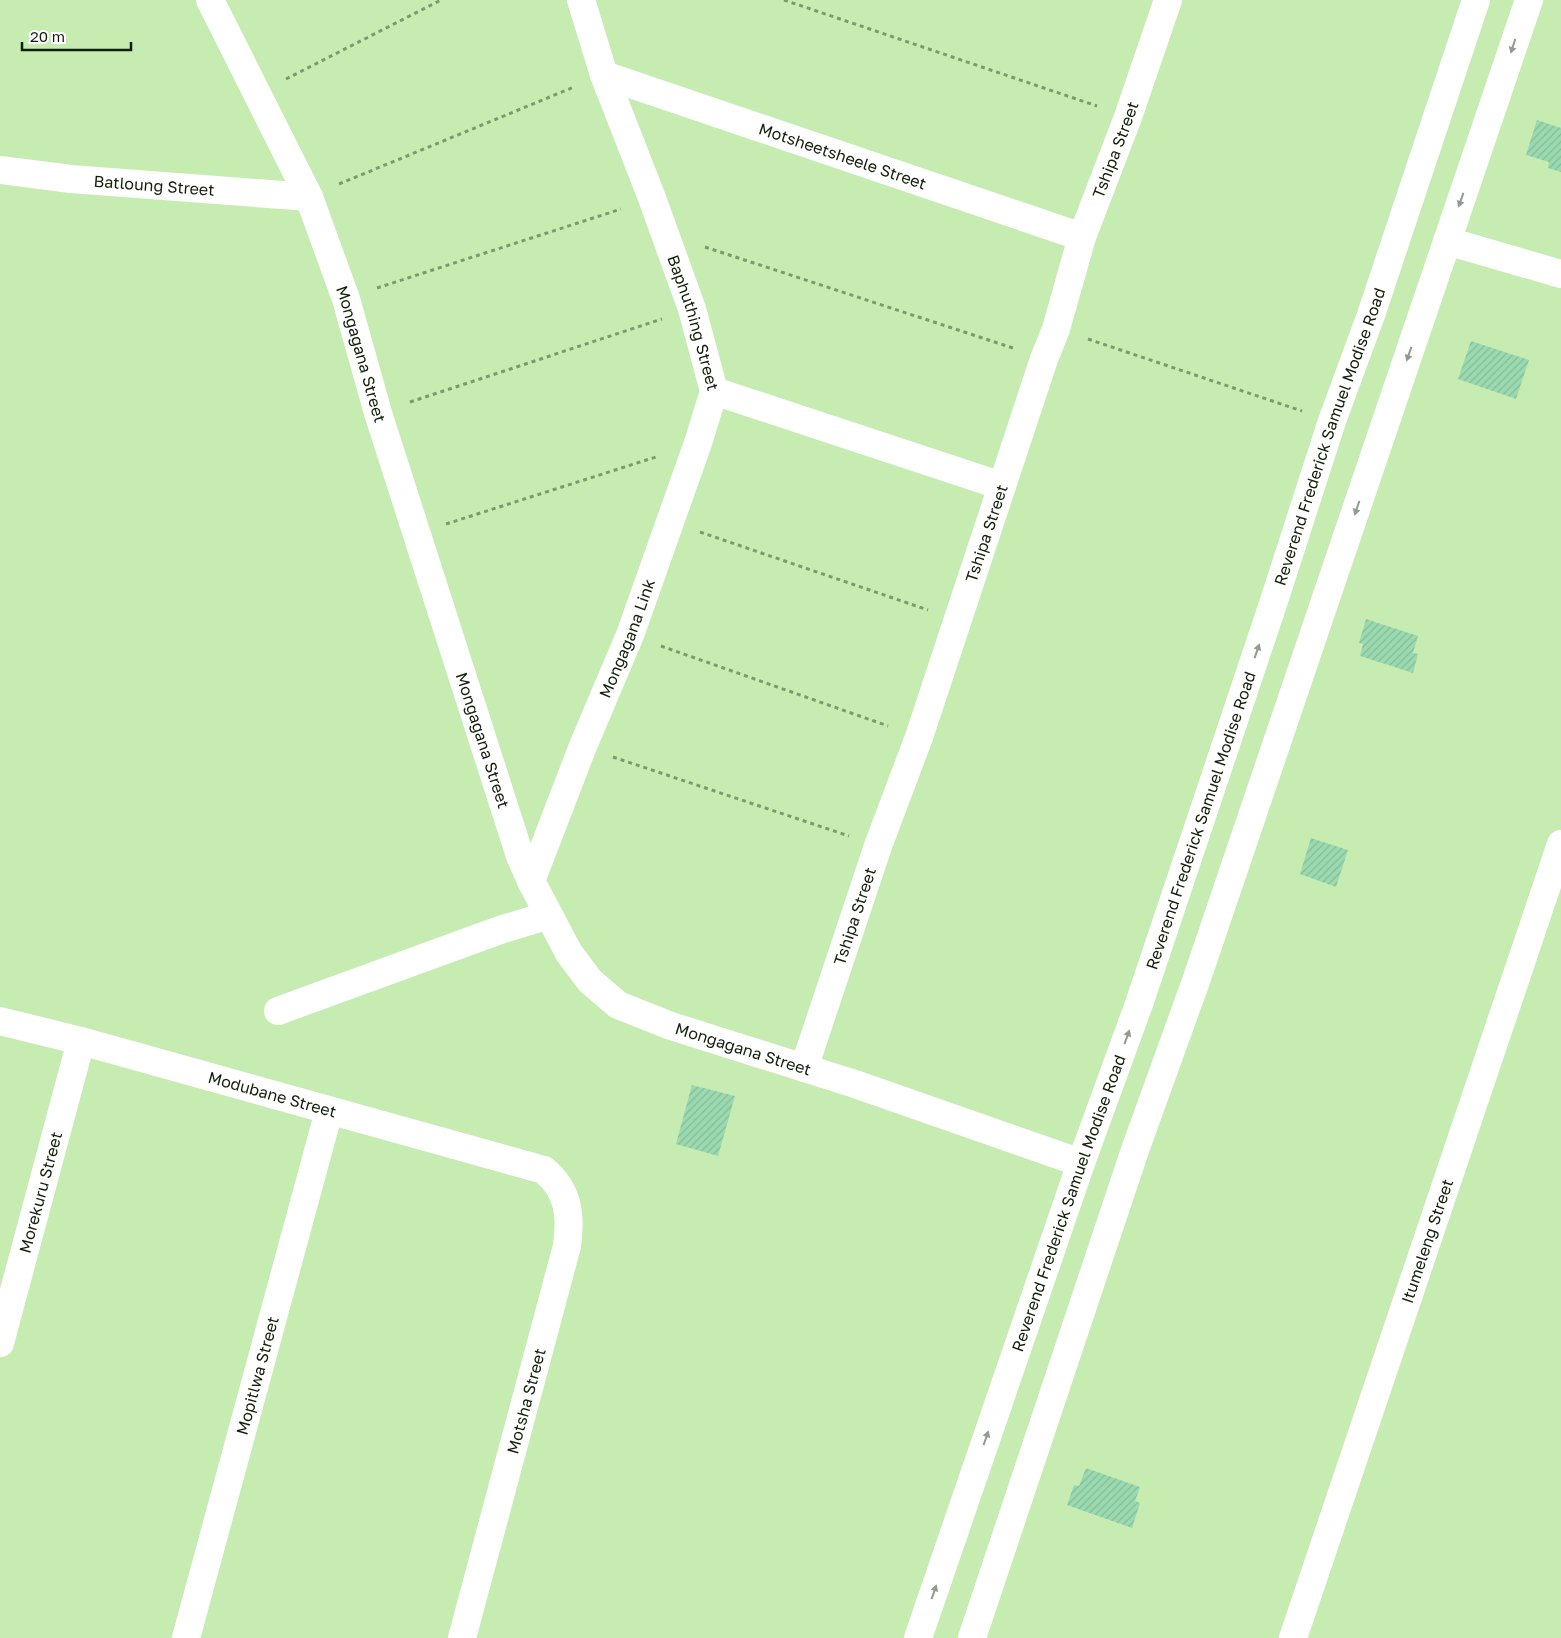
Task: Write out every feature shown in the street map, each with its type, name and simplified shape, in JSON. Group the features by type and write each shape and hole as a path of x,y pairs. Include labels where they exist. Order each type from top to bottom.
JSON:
{"street":[{"name":"Mongagana Street","path":"210,0 309,197 346,299 378,413 511,830 530,881 569,953 590,981 618,1005 671,1026 855,1084 1081,1163"},
{"name":"Baphuthing Street","path":"581,0 604,75 652,198 692,309 714,391 1002,486"},
{"name":"Tshipa Street","path":"804,1068 878,846 919,737 1044,359 1056,329 1082,237 1128,117 1168,0"},
{"name":"Reverend Frederick Samuel Modise Road","path":"918,1638 1081,1163 1139,1004 1273,604 1332,421 1371,315 1476,0"},
{"path":"972,1638 1135,1150 1199,971 1529,0"},
{"name":"Motsheetsheele Street","path":"604,75 1082,237"},
{"name":"Batloung Street","path":"0,170 71,179 309,197"},
{"path":"1447,241 1561,274"},
{"name":"Mongagana Link","path":"530,881 583,746 630,635 671,522 714,391"},
{"name":"Itumeleng Street","path":"1293,1638 1561,844"},
{"path":"278,1011 500,930 548,915"},
{"name":"Modubane Street","path":"0,1021 80,1041 544,1170"},
{"name":"Morekuru Street","path":"0,1344 80,1041"},
{"name":"Mopitlwa Street","path":"186,1638 329,1111"},
{"name":"Motsha Street","path":"462,1638 567,1246 569,1216 566,1202 554,1178 544,1170"}],"path":[{"path":"256,94 441,0"},
{"path":"784,0 1128,117"},
{"path":"309,197 604,75"},
{"path":"346,299 652,198"},
{"path":"664,234 1044,359"},
{"path":"378,413 692,309"},
{"path":"1056,329 1332,421"},
{"path":"418,534 698,443"},
{"path":"671,522 957,620"},
{"path":"630,635 919,737"},
{"path":"583,746 878,846"}],"building":[{"path":"1537,120 1561,128 1561,172 1548,168 1549,162 1526,155"},
{"path":"1471,341 1529,360 1516,399 1458,379"},
{"path":"1366,619 1418,636 1413,653 1418,654 1413,673 1360,656 1363,644 1359,643"},
{"path":"1311,838 1348,850 1336,887 1300,874"},
{"path":"692,1085 735,1096 718,1156 676,1144"},
{"path":"1086,1468 1140,1487 1135,1501 1140,1503 1132,1528 1067,1505 1074,1485 1079,1486"}]}
